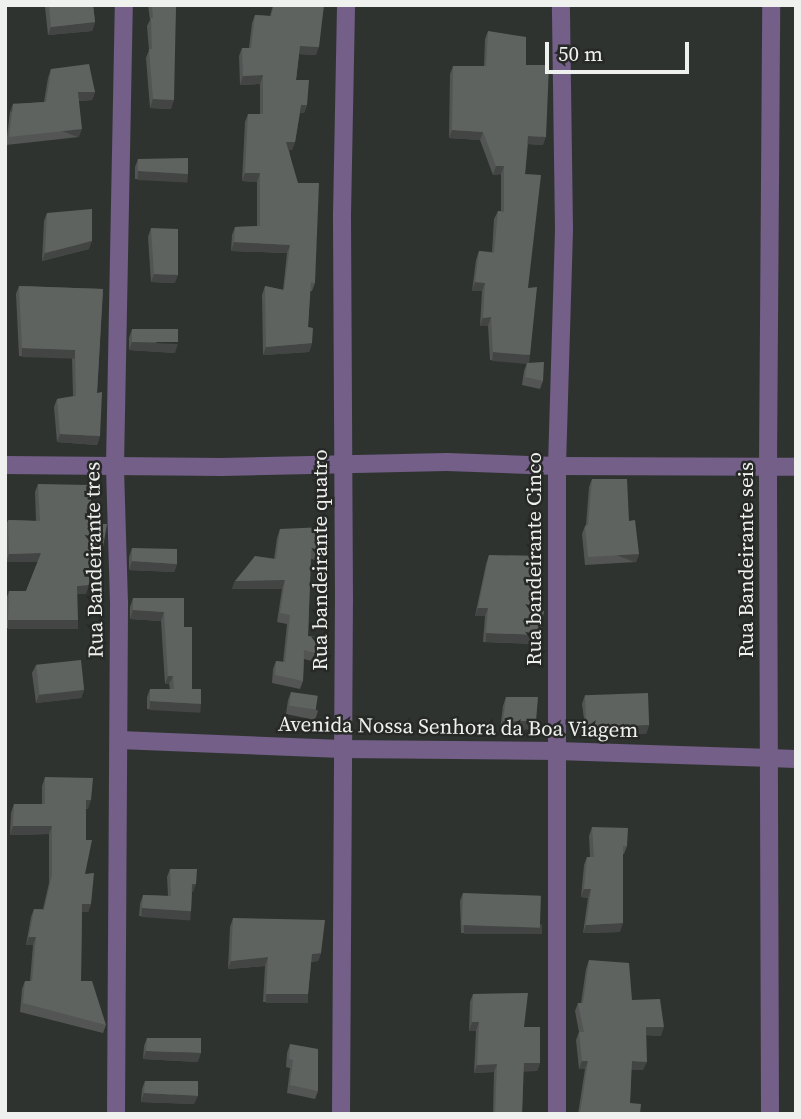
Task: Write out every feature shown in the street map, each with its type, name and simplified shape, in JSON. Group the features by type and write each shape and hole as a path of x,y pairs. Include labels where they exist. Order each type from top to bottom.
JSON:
{"street":[{"name":"Rua Bandeirante tres","path":"116,1114 119,740 115,465 124,5"},
{"name":"Rua bandeirante quatro","path":"341,1114 342,215 345,5"},
{"name":"Rua bandeirante Cinco","path":"557,1114 557,466 564,229 561,5"},
{"name":"Rua Bandeirante seis","path":"770,1114 768,467 771,5"},
{"path":"5,466 343,466 447,462 557,466 796,467"},
{"name":"Avenida Nossa Senhora da Boa Viagem","path":"119,740 342,749 557,751 796,759"}],"building":[{"path":"49,5 93,5 95,22 51,27"},
{"path":"152,5 176,5 174,100 153,99 149,49 152,49"},
{"path":"274,5 324,5 319,47 300,46 296,80 309,80 307,105 301,105 295,142 286,142 298,183 319,183 315,283 311,282 308,327 313,328 312,343 266,347 265,286 284,290 290,245 234,242 235,227 260,226 260,173 245,173 248,114 263,114 263,75 243,76 242,48 251,48 255,15 271,16"},
{"path":"488,31 526,37 526,65 549,65 546,137 528,136 525,174 541,175 528,288 537,287 530,355 493,352 491,317 483,318 485,283 475,282 479,251 494,253 498,211 504,212 504,166 496,166 483,132 452,130 453,66 486,66"},
{"path":"89,64 95,92 78,92 82,129 9,137 13,104 46,102 51,69"},
{"path":"188,158 188,174 138,171 138,159"},
{"path":"92,209 92,241 45,253 47,213"},
{"path":"151,228 178,229 178,275 154,274"},
{"path":"19,286 103,289 97,393 102,392 100,436 60,434 57,399 76,396 75,350 22,348"},
{"path":"132,329 178,329 178,342 132,342"},
{"path":"544,362 543,381 525,377 527,363"},
{"path":"592,479 627,479 629,521 635,520 639,554 588,557 585,526 588,525"},
{"path":"38,484 90,485 92,524 107,524 102,553 89,553 89,585 77,586 78,620 8,620 9,591 26,591 41,553 9,554 8,520 40,521"},
{"path":"324,527 325,553 311,550 308,636 316,637 315,653 304,650 303,681 275,675 276,661 285,662 290,615 280,613 285,580 235,581 255,556 276,559 280,529"},
{"path":"132,548 177,549 177,564 132,561"},
{"path":"489,555 542,556 543,577 534,577 532,612 544,611 540,635 486,633 488,608 478,608"},
{"path":"133,598 184,598 184,627 192,627 192,689 201,689 201,704 150,701 150,689 174,689 173,676 168,676 164,612 133,610"},
{"path":"81,660 84,690 39,695 36,665"},
{"path":"291,692 318,696 316,710 289,706"},
{"path":"648,693 649,725 586,727 585,695"},
{"path":"506,697 538,697 536,721 503,721"},
{"path":"45,777 93,778 91,800 86,800 86,840 92,840 85,874 94,873 91,904 82,904 81,981 92,981 106,1025 23,1003 25,981 32,981 36,937 29,937 34,909 44,910 52,875 52,826 13,826 14,804 45,804"},
{"path":"592,827 628,828 627,846 623,846 623,923 586,925 591,889 584,889 587,857 594,857"},
{"path":"170,869 197,869 196,884 192,884 191,911 142,908 143,895 171,896"},
{"path":"463,893 541,896 540,928 462,925"},
{"path":"233,918 325,920 321,953 312,954 308,994 266,994 268,957 231,961"},
{"path":"589,960 629,963 632,1000 660,999 664,1027 646,1027 647,1062 632,1061 630,1103 641,1104 640,1114 580,1114 588,1061 582,1061 579,1032 584,1032 578,1003 583,1003"},
{"path":"528,993 524,1027 540,1027 540,1063 524,1063 522,1114 495,1114 497,1064 477,1065 479,1022 472,1022 473,994"},
{"path":"147,1038 201,1038 201,1053 146,1051"},
{"path":"290,1044 318,1049 318,1091 290,1085 293,1060 289,1059"},
{"path":"145,1081 198,1081 198,1096 144,1093"},
{"path":"133,1112 183,1114 133,1114"}]}
